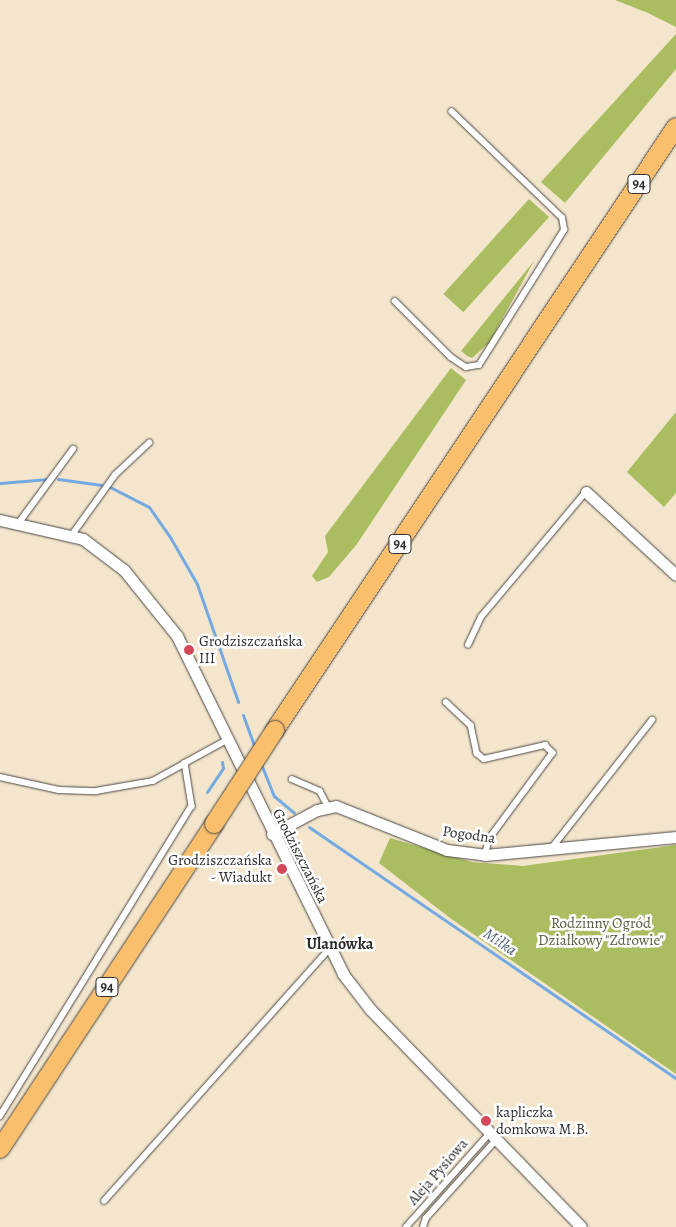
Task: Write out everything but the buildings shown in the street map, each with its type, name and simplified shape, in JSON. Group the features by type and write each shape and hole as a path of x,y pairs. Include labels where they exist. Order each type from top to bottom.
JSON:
{"main road":[{"name":"94","path":"0,1149 275,730 676,127"}],"street":[{"path":"586,492 676,575"},
{"name":"Grodziszczańska","path":"0,520 83,538 124,570 176,636 225,741 329,948 370,1009 581,1227"},
{"path":"272,834 328,806"},
{"name":"Pogodna","path":"328,806 347,808 447,850 485,855 550,851 676,836"}],"lane":[{"path":"395,301 451,357 466,367 479,365 564,230 562,218 452,112"},
{"path":"71,536 115,475 149,443"},
{"path":"18,524 52,482 73,449"},
{"path":"468,645 481,617 586,492"},
{"path":"446,702 471,725 477,753 484,759 545,745 553,753 490,838 485,855"},
{"path":"550,851 552,842 652,720"},
{"path":"0,777 59,790 96,791 153,781 225,741"},
{"path":"0,1117 176,838 192,806 185,763"},
{"path":"292,779 320,791 328,806"},
{"path":"104,1201 329,948"},
{"path":"424,1227 426,1218 493,1136"},
{"name":"Aleja Pysiowa","path":"406,1227 493,1136"}],"green space":[{"path":"615,0 676,0 676,27 648,13"},
{"path":"676,34 676,69 565,203 541,182"},
{"path":"529,199 549,217 463,312 443,294"},
{"path":"534,261 489,343 472,358 467,356 461,351"},
{"path":"451,368 466,380 357,544 329,577 317,582 312,576 328,552 325,536"},
{"path":"676,412 676,493 664,507 627,472"},
{"name":"Rodzinny Ogród Działkowy \"Zdrowie\"","path":"390,838 472,862 523,866 676,845 676,1074 450,918 379,863"}],"waterway":[{"path":"0,483 49,479"},
{"path":"58,479 102,485"},
{"path":"110,487 149,507 170,537 197,584 238,702"},
{"path":"243,715 255,748"},
{"path":"207,792 223,768 222,762"},
{"path":"261,764 274,796 294,813"},
{"name":"Miłka","path":"309,827 676,1078"}],"place":[{"name":"Grodziszczańska III","path":"189,650"},
{"name":"Grodziszczańska - Wiadukt","path":"282,869"},
{"name":"kapliczka domkowa M.B.","path":"486,1121"}],"district":[{"name":"Ulanówka","path":"340,944"}]}
